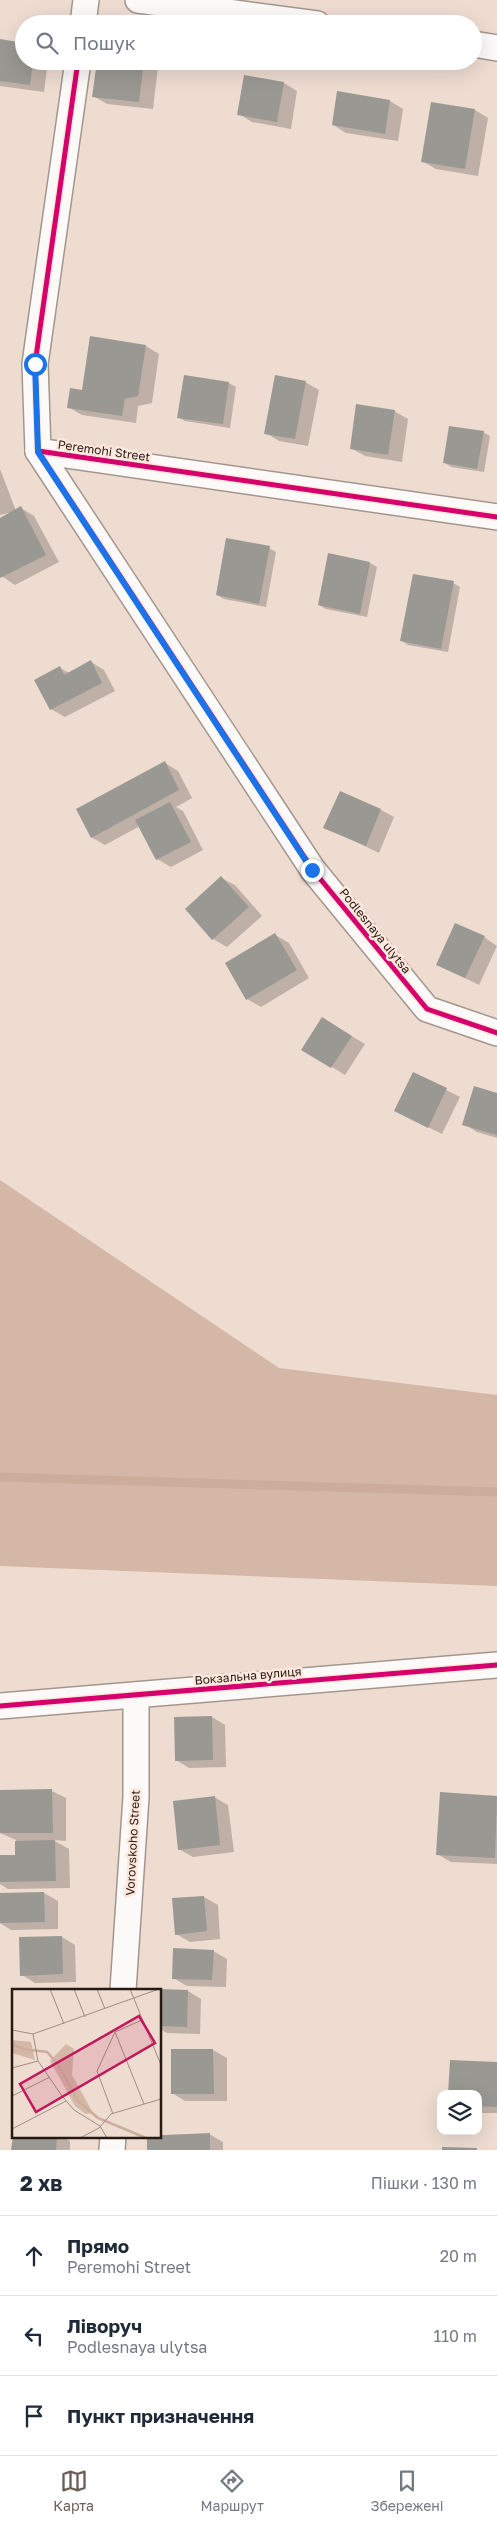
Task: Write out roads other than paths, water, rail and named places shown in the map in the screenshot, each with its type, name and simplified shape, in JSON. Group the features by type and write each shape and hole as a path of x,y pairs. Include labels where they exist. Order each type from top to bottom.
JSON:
{"street":[{"path":"84,15 86,0"},
{"path":"138,0 250,15"},
{"path":"482,46 497,48"},
{"name":"Peremohi Street","path":"77,70 35,364 38,452 497,517"},
{"name":"Podlesnaya ulytsa","path":"38,452 312,870 426,1009 497,1033"},
{"name":"Вокзальна вулиця","path":"0,1706 497,1664"},
{"name":"Vorovskoho Street","path":"123,1989 136,1797 136,1695"}],"waterway":[{"path":"0,1477 497,1492"}]}
